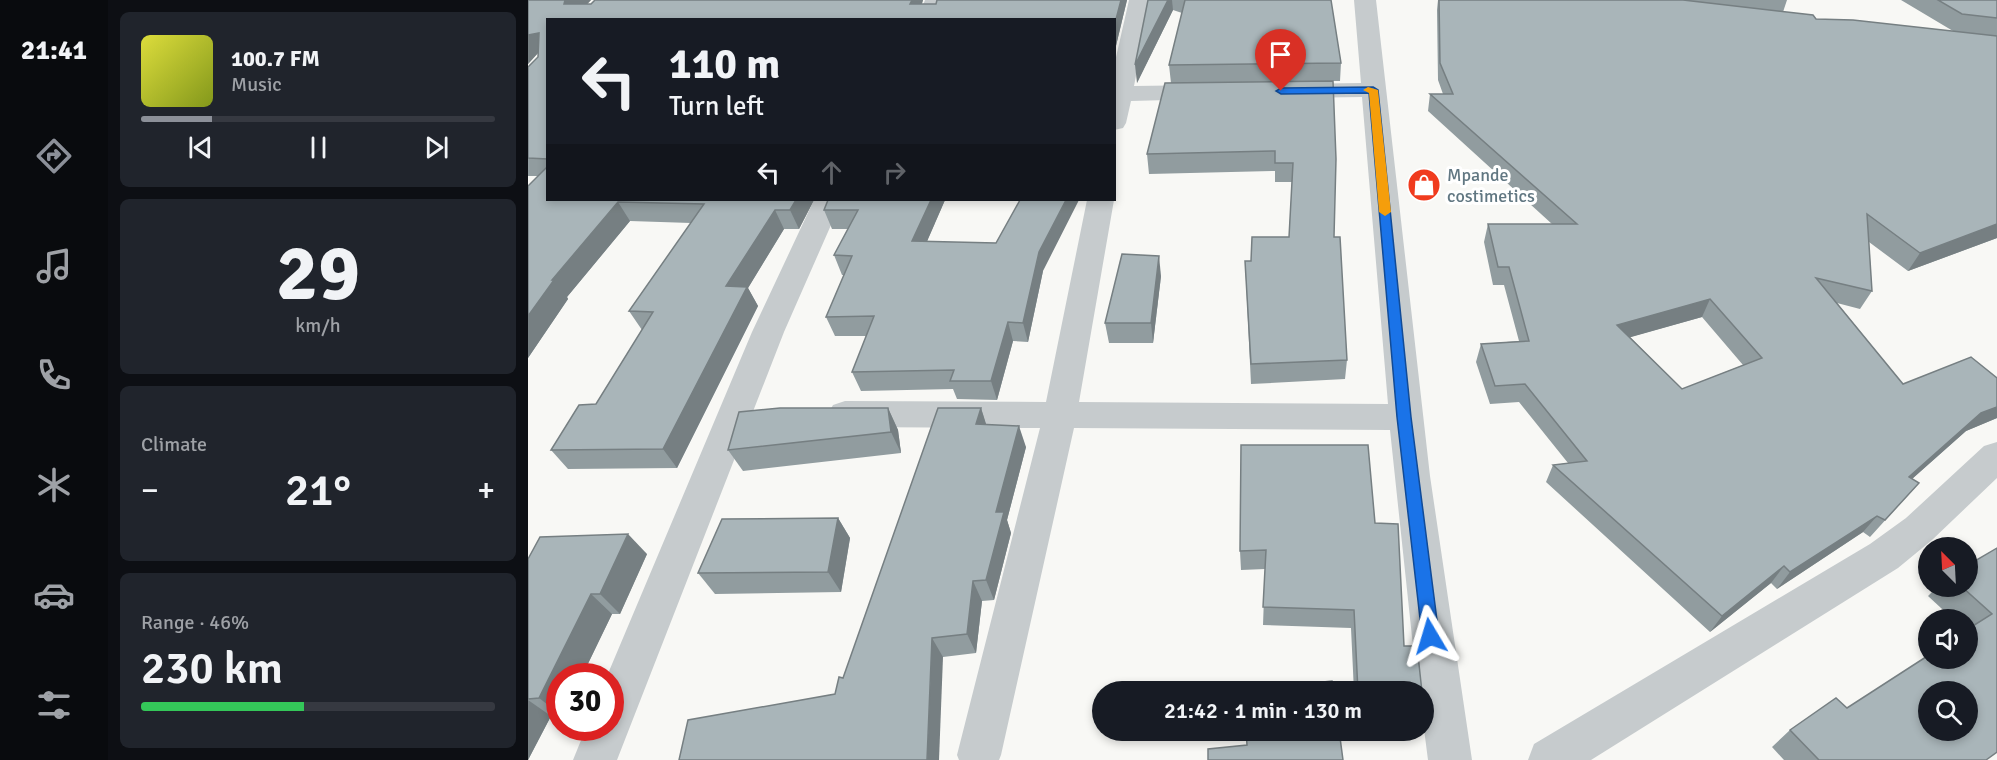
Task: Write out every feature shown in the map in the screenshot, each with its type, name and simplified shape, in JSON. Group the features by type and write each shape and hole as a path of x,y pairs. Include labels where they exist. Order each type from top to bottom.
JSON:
{"street":[{"path":"929,18 936,0"},
{"path":"1140,0 1117,94 1224,92"},
{"path":"1365,0 1404,417 1430,636 1450,760"},
{"path":"1270,91 1373,90"},
{"path":"624,687 768,332 828,201"},
{"path":"979,754 1060,415 1100,201"},
{"path":"735,414 770,414"},
{"path":"816,414 1404,417"},
{"path":"1550,760 1884,556 1919,529 1997,456"},
{"path":"595,760 603,741"}],"building":[{"path":"528,0 565,0 564,4 591,4 595,0 912,0 910,4 936,4 937,0 1121,0 1116,19 546,18 546,159 528,158 528,67 538,57 539,33 528,35"},
{"path":"1148,0 1168,0 1135,65"},
{"path":"1185,0 1331,0 1341,63 1169,65"},
{"path":"1439,0 1683,0 1813,15 1816,19 1853,20 1997,36 1997,224 1920,253 1867,214 1872,291 1816,278 1903,384 1971,357 1997,378 1997,407 1981,413 1909,477 1919,483 1885,520 1877,516 1790,572 1784,566 1722,616 1553,465 1587,461 1525,384 1495,386 1481,344 1529,341 1509,267 1498,267 1488,224 1577,224 1430,94 1453,94 1440,63","holes":["1710,299 1762,358 1682,389 1617,325"]},
{"path":"1938,0 1997,0 1997,18 1962,14"},
{"path":"1333,81 1336,159 1334,237 1340,237 1347,360 1251,364 1245,261 1251,261 1252,237 1289,237 1293,163 1275,163 1275,151 1147,154 1165,83"},
{"path":"546,168 546,201 795,201 790,210 775,210 726,286 747,287 663,449 551,450 579,405 596,404 653,312 629,311 704,204 618,202 552,280 554,280 528,316 528,186"},
{"path":"828,201 931,201 912,241 996,243 1019,201 1065,201 1039,252 1023,323 1008,322 991,381 950,381 954,370 852,372 874,316 826,317 852,256 834,255 858,210 824,210"},
{"path":"1122,254 1159,256 1151,323 1105,323"},
{"path":"780,408 888,408 891,432 728,450 739,412"},
{"path":"938,408 981,408 976,424 1019,426 996,512 1004,512 986,580 973,581 967,634 932,638 927,760 679,760 688,720 835,694 839,677 843,678"},
{"path":"1241,445 1368,445 1375,523 1398,524 1404,646 1417,646 1421,681 1357,681 1354,610 1263,607 1266,550 1240,551"},
{"path":"838,518 828,572 698,573 722,519"},
{"path":"628,534 600,594 591,594 556,663 546,663 546,684 539,698 528,699 528,559 540,537"},
{"path":"1997,548 1997,752 1986,760 1819,760 1790,730 1836,698 1847,708 1918,662 1918,669 1978,669 1978,623 1992,614 1973,597 1978,597 1978,559"},
{"path":"1247,741 1340,741 1343,760 1208,760 1208,749 1247,745"}],"slow traffic":[{"path":"1368,90 1373,90 1385,212"}],"place":[{"name":"Mpande costimetics","path":"1424,185"}],"route":[{"path":"1281,91 1373,90 1404,417 1430,636"}]}
